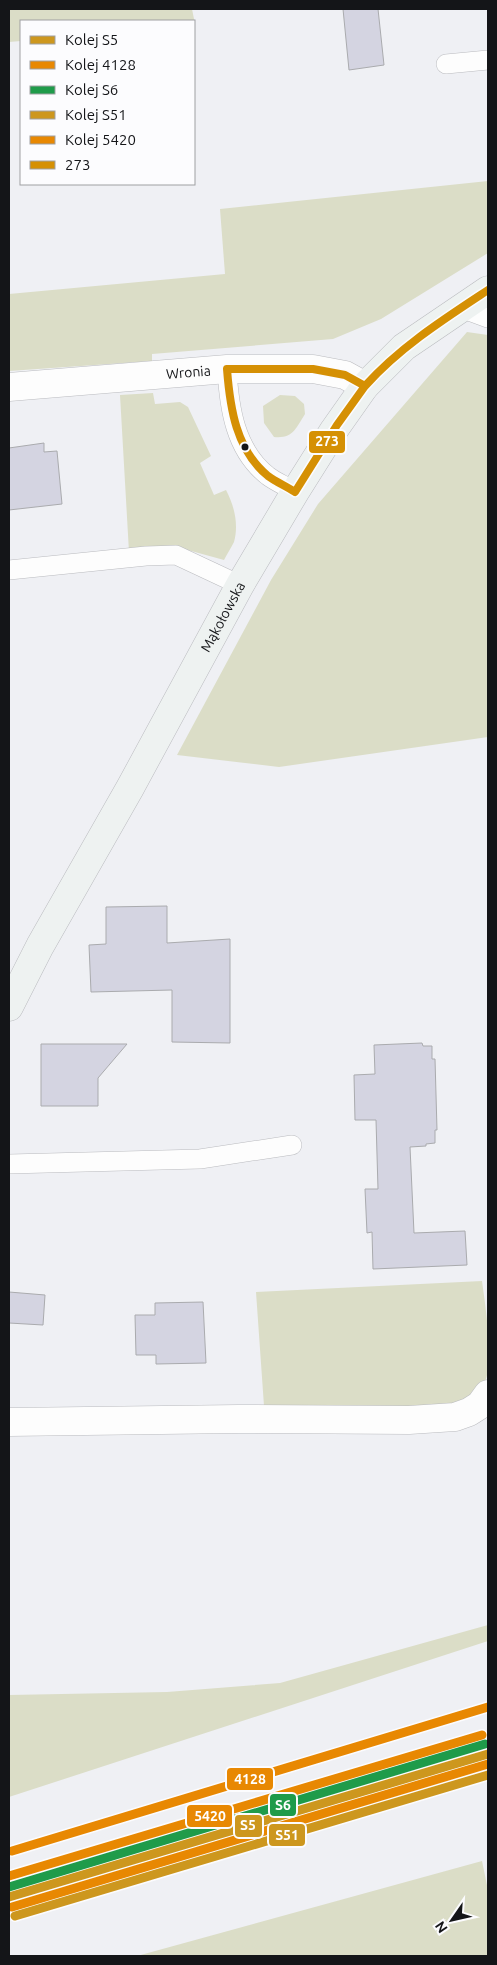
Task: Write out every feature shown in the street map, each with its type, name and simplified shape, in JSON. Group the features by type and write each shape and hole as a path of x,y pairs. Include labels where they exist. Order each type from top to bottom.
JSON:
{"street":[{"name":"Mąkołowska","path":"11,997 240,585 334,430 366,386 404,347 488,290"},
{"name":"Wronia","path":"9,387 227,369 313,369 345,376 366,386"},
{"path":"9,1422 238,1419 409,1420 455,1417 469,1412 480,1405 488,1394"}],"lane":[{"path":"446,64 488,60"},
{"path":"461,308 488,318"},
{"path":"227,369 228,395 234,425 244,446 253,461 268,476 295,492"},
{"path":"9,570 146,556 176,555 240,585"},
{"path":"9,1164 200,1159 292,1146"}],"green space":[{"path":"9,9 192,9 194,20 20,20 20,41 9,42"},
{"path":"488,181 488,253 381,319 333,339 152,354 152,361 9,371 9,294 225,274 220,209"},
{"path":"467,332 488,335 488,737 279,767 177,755 271,580 318,504"},
{"path":"153,393 155,404 180,402 188,407 211,456 200,463 214,495 226,490 229,496 235,515 236,528 234,542 224,560 184,549 129,552 120,395"},
{"path":"280,395 295,396 304,404 305,414 293,432 286,436 274,437 264,423 263,406"},
{"path":"482,1281 489,1363 484,1383 467,1399 446,1409 264,1406 256,1292"},
{"path":"488,1625 488,1641 9,1797 9,1695 167,1692 280,1683"},
{"path":"482,1861 488,1890 488,1956 137,1956"}],"building":[{"path":"343,9 378,9 384,65 349,70"},
{"path":"44,443 44,452 57,451 62,504 9,510 9,448"},
{"path":"167,906 167,943 230,939 230,1043 172,1042 172,990 91,992 89,945 106,944 106,907"},
{"path":"422,1043 423,1046 432,1046 432,1059 435,1059 437,1130 435,1130 435,1143 426,1144 426,1146 410,1147 414,1233 465,1231 467,1265 373,1269 372,1232 367,1233 365,1189 378,1189 376,1120 355,1120 354,1075 375,1074 374,1045"},
{"path":"41,1044 127,1044 98,1078 98,1106 41,1106"},
{"path":"9,1292 45,1295 43,1325 9,1323"},
{"path":"203,1302 206,1363 156,1364 156,1355 136,1355 135,1315 155,1315 155,1303"}],"rail line":[{"name":"4128","path":"12,1851 488,1707"},
{"name":"5420","path":"9,1876 482,1735"},
{"name":"S6","path":"9,1887 485,1744"},
{"name":"S5","path":"9,1897 488,1754"},
{"name":"4128","path":"12,1907 488,1764"},
{"name":"S51","path":"15,1916 488,1775"}],"transit line":[{"name":"273","path":"365,386 408,346 488,290"},
{"name":"273","path":"227,369 313,369 345,375 365,386 337,425 295,492 268,476 257,466 249,454 242,441 233,413 227,369"}]}
